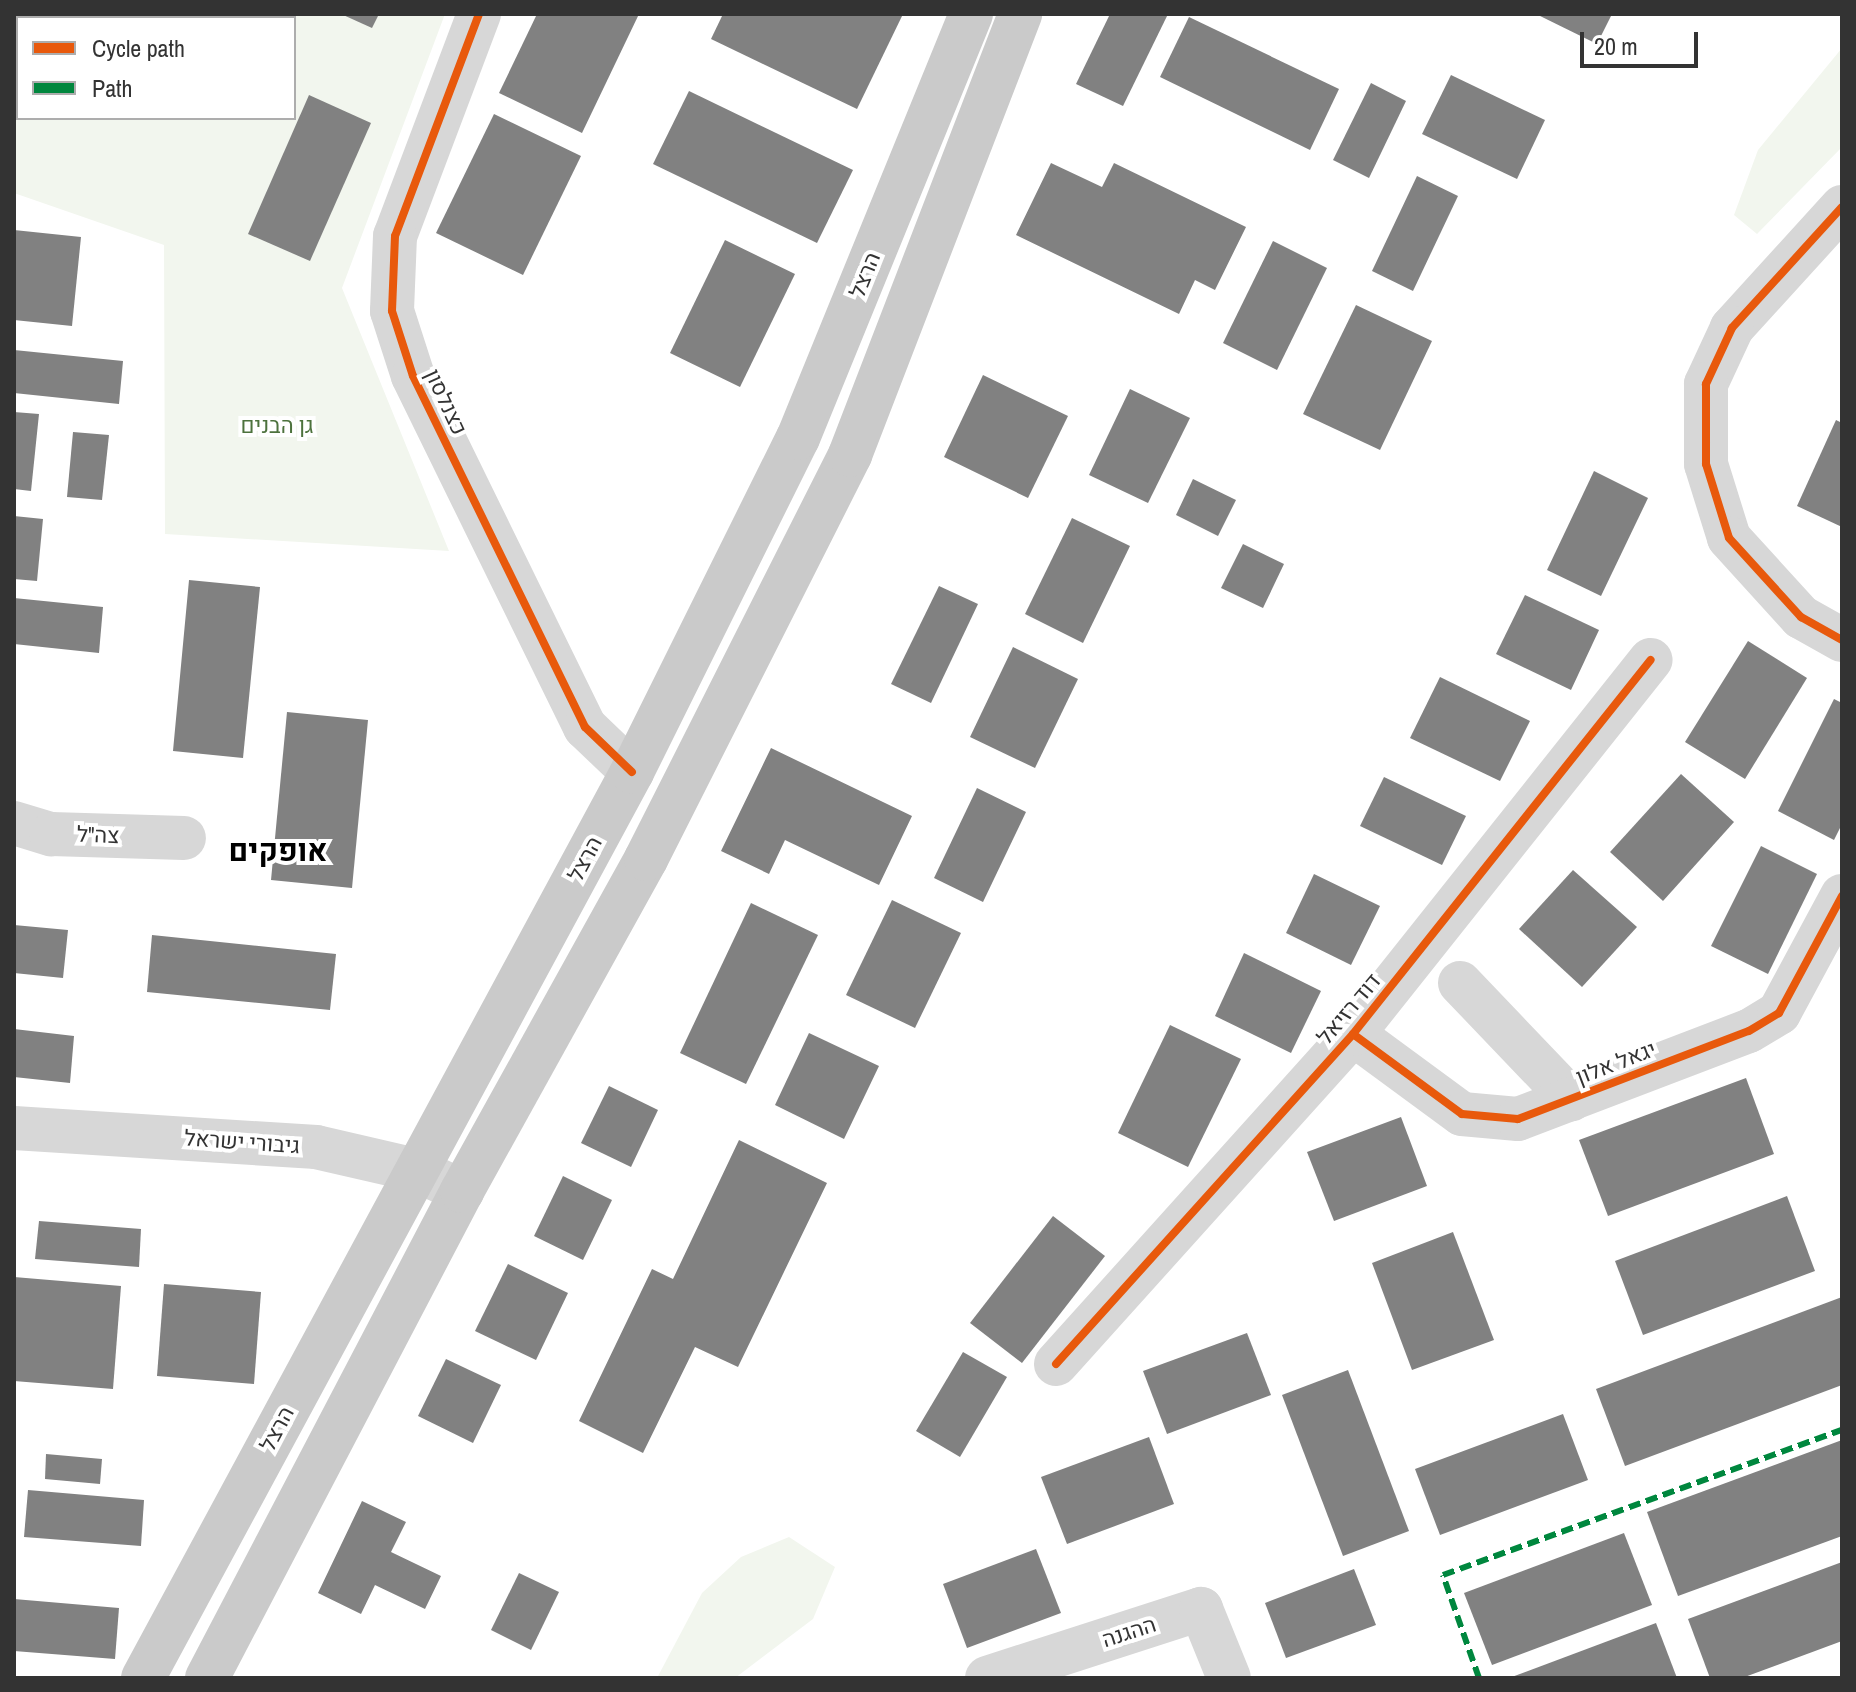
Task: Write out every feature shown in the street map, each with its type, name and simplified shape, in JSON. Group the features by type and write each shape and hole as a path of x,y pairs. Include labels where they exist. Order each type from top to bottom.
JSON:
{"main road":[{"name":"הרצל","path":"143,1678 632,772 798,438 971,14"},
{"path":"207,1678 462,1191 646,859 850,455 1020,14"}],"street":[{"name":"כצנלסון","path":"479,14 395,236 392,311 413,376 585,727 632,772"},
{"path":"1842,207 1732,328 1706,384 1706,464 1729,538 1801,617 1842,640"},
{"name":"דוד רזיאל","path":"1056,1364 1353,1034 1650,660"},
{"name":"צה\"ל","path":"14,823 51,834 184,838"},
{"name":"יגאל אלון","path":"1353,1034 1462,1114 1518,1119 1749,1031 1779,1013 1842,896"},
{"path":"1460,983 1571,1099"},
{"name":"גיבורי ישראל","path":"14,1128 316,1147 416,1170 462,1191"},
{"name":"ההגנה","path":"987,1678 1201,1609 1229,1678"}],"green space":[{"name":"גן הבנים","path":"14,14 445,14 342,288 449,551 165,534 164,245 14,193"},
{"path":"1842,48 1842,147 1757,234 1734,215 1758,150"},
{"path":"789,1537 835,1567 813,1619 735,1678 657,1678 702,1593 741,1557"}],"building":[{"path":"341,14 379,14 372,28"},
{"path":"537,14 639,14 582,133 499,93"},
{"path":"723,14 903,14 857,109 711,39"},
{"path":"1110,14 1168,14 1123,106 1076,84"},
{"path":"1536,14 1612,14 1597,44"},
{"path":"1189,17 1339,89 1310,150 1160,77"},
{"path":"1451,75 1545,120 1517,179 1422,134"},
{"path":"1371,83 1406,101 1369,178 1333,160"},
{"path":"689,91 853,170 817,243 653,164"},
{"path":"309,95 371,123 310,261 248,234"},
{"path":"494,114 581,156 523,275 436,233"},
{"path":"1051,163 1102,187 1114,163 1246,227 1215,290 1195,280 1179,314 1016,235"},
{"path":"1417,176 1458,196 1413,291 1372,271"},
{"path":"14,230 81,237 72,326 14,320"},
{"path":"725,240 795,274 740,387 670,353"},
{"path":"1273,241 1327,268 1277,370 1223,343"},
{"path":"1356,305 1432,341 1380,450 1303,414"},
{"path":"14,350 123,361 119,404 14,393"},
{"path":"983,375 1068,416 1028,498 944,457"},
{"path":"1130,389 1190,418 1148,503 1089,475"},
{"path":"14,412 39,414 31,491 14,489"},
{"path":"1836,420 1842,423 1842,527 1797,506"},
{"path":"73,432 109,435 102,500 67,497"},
{"path":"1594,471 1648,498 1601,596 1547,570"},
{"path":"1193,479 1236,500 1218,536 1176,515"},
{"path":"14,516 43,519 37,581 14,579"},
{"path":"1072,518 1130,546 1083,643 1025,614"},
{"path":"1243,544 1284,564 1263,608 1221,588"},
{"path":"189,580 260,587 243,758 173,751"},
{"path":"939,586 978,604 931,703 891,684"},
{"path":"1525,595 1599,630 1571,690 1496,654"},
{"path":"14,598 103,607 99,653 14,644"},
{"path":"1748,641 1807,678 1745,779 1685,742"},
{"path":"1013,647 1078,679 1035,768 970,737"},
{"path":"1440,677 1530,721 1500,781 1410,738"},
{"path":"1834,699 1842,703 1842,824 1834,840 1778,811"},
{"path":"287,712 368,720 352,888 271,880"},
{"path":"771,748 912,816 879,885 785,840 769,874 721,851"},
{"path":"1681,774 1734,822 1663,901 1610,852"},
{"path":"1384,777 1466,816 1442,865 1360,826"},
{"path":"977,788 1026,812 983,902 934,878"},
{"path":"1761,846 1817,874 1768,974 1711,946"},
{"path":"1573,870 1637,927 1582,987 1519,929"},
{"path":"1314,874 1380,906 1351,965 1286,933"},
{"path":"892,900 961,933 915,1028 846,995"},
{"path":"751,903 818,935 746,1084 680,1053"},
{"path":"14,925 68,930 63,978 14,973"},
{"path":"152,935 336,954 330,1010 147,992"},
{"path":"1244,953 1321,991 1291,1053 1215,1016"},
{"path":"1170,1025 1241,1059 1188,1167 1118,1133"},
{"path":"14,1029 74,1036 70,1083 14,1077"},
{"path":"809,1033 879,1066 844,1139 775,1105"},
{"path":"1746,1078 1774,1154 1608,1216 1579,1140"},
{"path":"609,1086 658,1110 631,1167 581,1143"},
{"path":"1401,1117 1427,1186 1334,1221 1307,1152"},
{"path":"739,1140 827,1183 738,1367 695,1347 643,1453 579,1421 652,1269 673,1279"},
{"path":"563,1176 612,1200 583,1260 534,1236"},
{"path":"1787,1196 1815,1271 1643,1335 1615,1261"},
{"path":"1053,1216 1105,1256 1022,1363 970,1323"},
{"path":"39,1221 141,1229 139,1267 35,1259"},
{"path":"1453,1232 1494,1340 1412,1370 1372,1263"},
{"path":"508,1264 568,1293 536,1360 475,1331"},
{"path":"14,1277 121,1286 113,1389 14,1381"},
{"path":"164,1284 261,1292 254,1384 157,1376"},
{"path":"1842,1297 1842,1385 1625,1466 1596,1389"},
{"path":"1247,1333 1271,1395 1167,1434 1143,1371"},
{"path":"963,1352 1007,1377 960,1457 916,1431"},
{"path":"446,1359 501,1385 473,1443 418,1416"},
{"path":"1348,1370 1409,1531 1343,1556 1282,1395"},
{"path":"1563,1414 1588,1480 1440,1535 1415,1469"},
{"path":"1149,1437 1174,1504 1067,1544 1041,1477"},
{"path":"1842,1440 1842,1536 1678,1596 1647,1512"},
{"path":"46,1454 102,1459 100,1484 45,1479"},
{"path":"28,1490 144,1500 141,1546 24,1537"},
{"path":"362,1501 406,1522 391,1552 441,1576 425,1609 375,1585 361,1614 318,1593"},
{"path":"1624,1533 1652,1605 1492,1665 1464,1593"},
{"path":"1036,1549 1061,1613 967,1648 943,1584"},
{"path":"1842,1562 1842,1641 1742,1678 1710,1678 1688,1619"},
{"path":"1354,1569 1376,1625 1286,1658 1265,1603"},
{"path":"519,1573 559,1592 531,1650 491,1630"},
{"path":"14,1599 119,1608 115,1659 14,1651"},
{"path":"1656,1623 1677,1678 1509,1678"}],"marked path":[{"path":"1479,1678 1443,1575 1842,1430"}],"cycle path":[{"path":"479,14 395,236 392,311 413,376 585,727 632,772"},
{"path":"1842,207 1732,328 1706,384 1706,464 1729,538 1801,617 1842,640"},
{"path":"1056,1364 1353,1034 1650,660"},
{"path":"1353,1034 1462,1114 1518,1119 1749,1031 1779,1013 1842,896"}],"district":[{"name":"אופקים","path":"278,850"}]}
